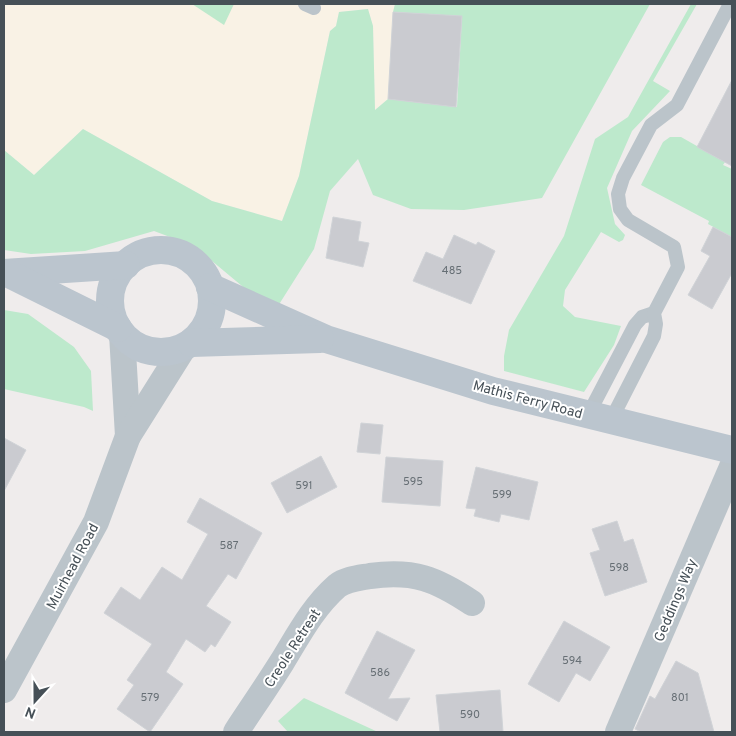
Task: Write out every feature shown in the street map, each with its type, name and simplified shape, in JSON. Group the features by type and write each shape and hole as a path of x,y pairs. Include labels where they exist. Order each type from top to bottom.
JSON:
{"main road":[{"path":"149,252 174,252 197,265 210,287 212,302 210,318 202,332 187,345 171,351 151,350 132,343 120,331 7,274 126,264 149,252"},
{"path":"120,331 110,302 112,288 126,264"},
{"name":"Mathis Ferry Road","path":"210,287 326,339 493,391 732,450"},
{"name":"Mathis Ferry Road","path":"187,345 326,339"}],"street":[{"name":"Muirhead Road","path":"120,331 128,436"},
{"name":"Muirhead Road","path":"4,690 96,522 128,436 187,345"},
{"name":"Geddings Way","path":"618,732 732,467"},
{"name":"Creole Retreat","path":"236,732 312,612 338,585 353,579 371,576 395,573 418,575 446,586 472,603"}],"lane":[{"path":"599,418 654,336 656,324 654,313 678,267 674,247 628,220 620,209 618,194 623,178 651,125 677,105 730,4"},
{"path":"599,418 634,324 642,317 654,313"}],"shaded area":[{"path":"4,4 395,4 394,11 462,16 456,107 388,99 375,110 373,26 368,9 339,12 336,26 330,31 299,176 282,221 212,201 83,129 34,175 4,150"}],"green space":[{"path":"192,4 234,4 224,25"},
{"path":"395,4 650,4 542,198 464,210 411,209 373,195 358,159 330,191 314,249 278,306 248,291 194,246 154,231 85,251 31,254 4,250 4,150 34,175 83,129 212,201 282,221 299,176 330,31 336,26 339,12 368,9 373,26 375,110 388,99 457,107 462,17 393,12"},
{"path":"691,4 697,4 653,81 670,91 632,131 607,188 615,224 625,235 623,240 619,242 601,232 565,290 563,306 575,317 621,326 614,345 584,392 504,371 504,356 509,330 564,236 595,139 628,117"},
{"path":"670,137 681,137 725,162 723,165 732,169 732,237 708,224 709,221 641,185 663,142"},
{"path":"4,310 28,314 74,347 91,371 93,411 84,407 4,389"},
{"path":"304,698 378,732 288,732 278,721"}],"building":[{"path":"393,12 462,16 456,107 388,99"},
{"path":"732,80 732,166 697,147"},
{"path":"333,217 361,222 358,241 369,243 363,267 326,258"},
{"path":"713,227 732,237 732,273 712,309 688,295 710,256 701,251"},
{"path":"454,235 476,245 478,242 495,251 471,304 413,281 426,252 443,259"},
{"path":"361,423 383,425 380,454 357,452"},
{"path":"4,438 26,450 4,491"},
{"path":"321,456 337,487 287,513 271,483"},
{"path":"386,457 443,461 440,506 382,502"},
{"path":"476,467 538,482 529,520 501,514 499,522 474,516 476,509 466,508"},
{"path":"200,498 262,533 236,579 228,574 206,606 231,622 215,647 211,644 205,652 186,639 166,672 183,684 150,732 117,709 134,685 127,680 152,644 104,613 121,587 140,600 162,567 182,580 208,534 187,522"},
{"path":"617,521 624,542 633,539 647,582 605,596 590,553 600,550 592,529"},
{"path":"564,621 610,647 590,681 576,673 559,702 528,684"},
{"path":"377,631 415,650 388,699 410,698 397,721 345,693"},
{"path":"676,661 698,673 714,732 641,732 635,729 650,696 655,699"},
{"path":"500,690 503,732 440,732 436,695"}]}
